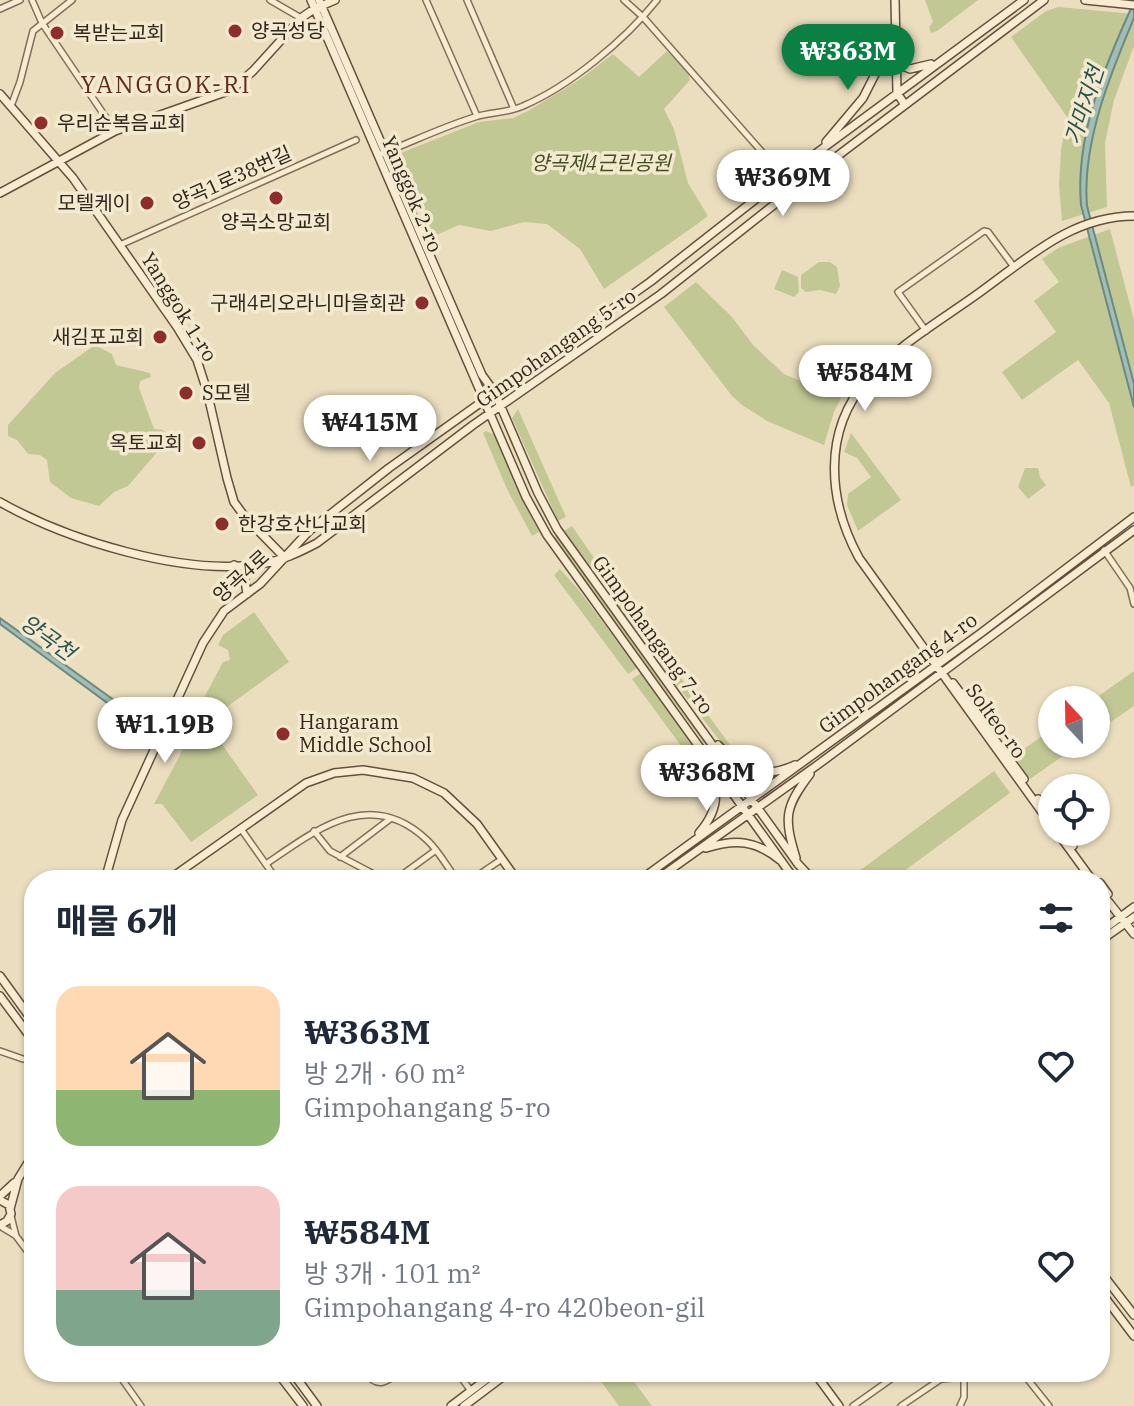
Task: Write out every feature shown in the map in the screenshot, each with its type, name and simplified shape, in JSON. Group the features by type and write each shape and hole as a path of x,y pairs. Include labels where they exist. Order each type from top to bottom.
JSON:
{"street":[{"path":"0,9 20,0"},
{"path":"32,0 42,23 115,131"},
{"path":"11,106 33,31 72,0"},
{"path":"270,0 301,18"},
{"name":"Yanggok 2-ro","path":"311,0 318,5 486,400"},
{"path":"0,193 115,131 231,90 253,71 301,18 318,5 335,0"},
{"path":"426,0 477,116"},
{"path":"467,0 514,110"},
{"path":"624,0 643,17 784,177"},
{"path":"382,154 477,116 514,110 539,98 562,84 643,17 657,0"},
{"path":"895,0 897,93 905,105"},
{"name":"Gimpohangang 5-ro","path":"285,558 309,531 389,468 650,282 784,177 1024,0"},
{"name":"Gimpohangang 5-ro","path":"285,558 317,543 473,425 661,294 1044,0"},
{"path":"1085,0 1134,5"},
{"path":"894,37 899,60 910,69 918,69 948,57"},
{"path":"815,154 863,98 894,37"},
{"name":"Yanggok 1-ro","path":"0,94 60,161 197,360 234,502 285,558"},
{"name":"양곡1로38번길","path":"120,245 356,140"},
{"name":"Yanggok 2-ro","path":"382,154 482,375 495,393"},
{"name":"Solteo-ro","path":"1038,806 859,558 841,522 834,491 834,465 840,434 859,391 883,364 1070,229 1102,220 1134,216"},
{"path":"926,331 898,292 984,231 988,232 1014,267"},
{"name":"Gimpohangang 7-ro","path":"495,393 557,529 804,870"},
{"name":"Gimpohangang 7-ro","path":"486,400 526,497 547,535 790,870"},
{"path":"473,425 489,424 499,431"},
{"path":"0,502 72,535 170,561 234,565 261,564 285,558"},
{"name":"Gimpohangang 4-ro","path":"654,870 1134,517"},
{"name":"Gimpohangang 4-ro","path":"670,870 943,673 1134,530"},
{"path":"1099,544 1130,588 1134,604"},
{"name":"양곡4로","path":"108,870 122,820 203,643 224,611 285,558"},
{"path":"234,565 245,581 247,594"},
{"name":"Solteo-ro","path":"943,673 961,692 1038,798"},
{"path":"695,720 732,760 754,771 782,770 810,758"},
{"path":"689,845 706,825 716,798 714,779 696,740"},
{"path":"798,864 787,817 792,799 816,766"},
{"path":"182,870 306,783 347,771 380,771 413,778 444,793 477,824 510,870"},
{"path":"266,864 327,823 351,816 377,816 417,832 436,850 450,870"},
{"path":"340,857 390,819"},
{"path":"240,828 270,870"},
{"path":"314,831 325,846 365,870"},
{"path":"696,851 729,841 744,841 769,851 788,867"},
{"path":"1071,846 1089,870"},
{"path":"409,870 436,850"},
{"path":"486,870 502,859"},
{"path":"1110,900 1134,934"},
{"path":"1110,903 1124,920"},
{"path":"1110,932 1134,907"},
{"path":"1110,927 1134,917"},
{"path":"0,976 24,1009"},
{"path":"0,996 24,1028"},
{"path":"0,1051 23,1059"},
{"path":"16,1236 11,1211 0,1198 24,1169"},
{"path":"18,1179 11,1211 7,1221 0,1226 24,1244"},
{"path":"1110,1284 1134,1315"},
{"path":"1110,1304 1134,1336"},
{"path":"124,1382 141,1406"},
{"path":"285,1382 303,1406"},
{"path":"299,1382 317,1406"},
{"path":"464,1382 471,1391"},
{"path":"451,1406 483,1382"},
{"path":"464,1406 496,1382"},
{"path":"821,1382 839,1406"},
{"path":"853,1406 887,1382"},
{"path":"901,1406 937,1382"},
{"path":"960,1406 964,1397 964,1382"},
{"path":"1030,1382 1049,1406"}],"green space":[{"path":"925,0 978,0 931,33 929,27 933,22"},
{"path":"1058,7 1134,14 1134,46 1114,100 1105,143 1107,207 1062,221 1059,185 1067,117 1011,37 1046,11"},
{"name":"양곡제4근린공원","path":"667,51 688,73 690,80 664,109 674,129 688,183 708,216 604,289 580,249 547,224 524,222 491,231 459,225 434,236 399,157 403,152 479,122 513,118 528,111 579,80 613,54 639,77"},
{"path":"1110,229 1134,320 1134,485 1131,487 1109,403 1078,360 1022,400 1002,372 1056,332 1034,301 1059,282 1042,259 1058,248"},
{"path":"819,262 830,262 837,267 840,286 836,294 820,290 806,292 801,288 801,275"},
{"path":"782,270 798,277 799,292 794,297 774,289"},
{"path":"696,282 784,374 841,398 824,445 767,421 732,396 664,307"},
{"path":"95,345 112,354 116,365 150,373 151,377 140,381 139,388 154,429 163,430 168,435 164,444 128,486 114,492 99,506 71,498 50,482 47,460 40,455 28,454 17,440 8,436 8,425 55,373"},
{"path":"518,409 566,517 558,521 512,418"},
{"path":"486,431 495,435 539,532 532,536 507,489 483,433"},
{"path":"851,433 901,500 858,531 847,505 848,494 871,477 857,458 844,452"},
{"path":"1025,468 1038,468 1046,485 1028,499 1018,487"},
{"path":"572,526 603,571 597,575 564,531"},
{"path":"557,536 704,743 560,549 553,537"},
{"path":"560,569 637,668 628,674 554,575"},
{"path":"612,584 661,651 655,655 611,598 607,587"},
{"path":"254,612 289,662 206,722 258,795 191,842 162,804 154,804 180,755 197,711 223,662 230,660 228,650 218,645 223,635"},
{"path":"665,656 738,756 734,759 658,661"},
{"path":"1134,671 1134,706 1110,722 1110,688"},
{"path":"641,673 689,740 711,783 632,679"},
{"path":"1038,739 1038,758 1060,758 1030,779 1014,756"},
{"path":"994,771 1010,793 906,870 860,870"},
{"path":"601,1382 634,1382 652,1406 619,1406"}],"water":[{"path":"1134,2 1134,18 1093,134 1087,206 1134,384 1134,407 1081,205 1080,179 1094,101"},
{"path":"0,618 157,731 152,742 148,733 0,624"}],"place":[{"name":"양곡성당","path":"235,31"},
{"name":"복받는교회","path":"57,33"},
{"name":"우리순복음교회","path":"41,123"},
{"name":"양곡소망교회","path":"276,198"},
{"name":"모텔케이","path":"147,203"},
{"name":"구래4리오라니마을회관","path":"422,303"},
{"name":"새김포교회","path":"160,337"},
{"name":"S모텔","path":"186,393"},
{"name":"옥토교회","path":"199,443"},
{"name":"한강호산나교회","path":"222,524"},
{"name":"Hangaram Middle School","path":"283,734"}],"district":[{"name":"YANGGOK-RI","path":"166,85"}],"water label":[{"name":"가마지천","path":"1084,105"},
{"name":"양곡천","path":"48,637"}]}
